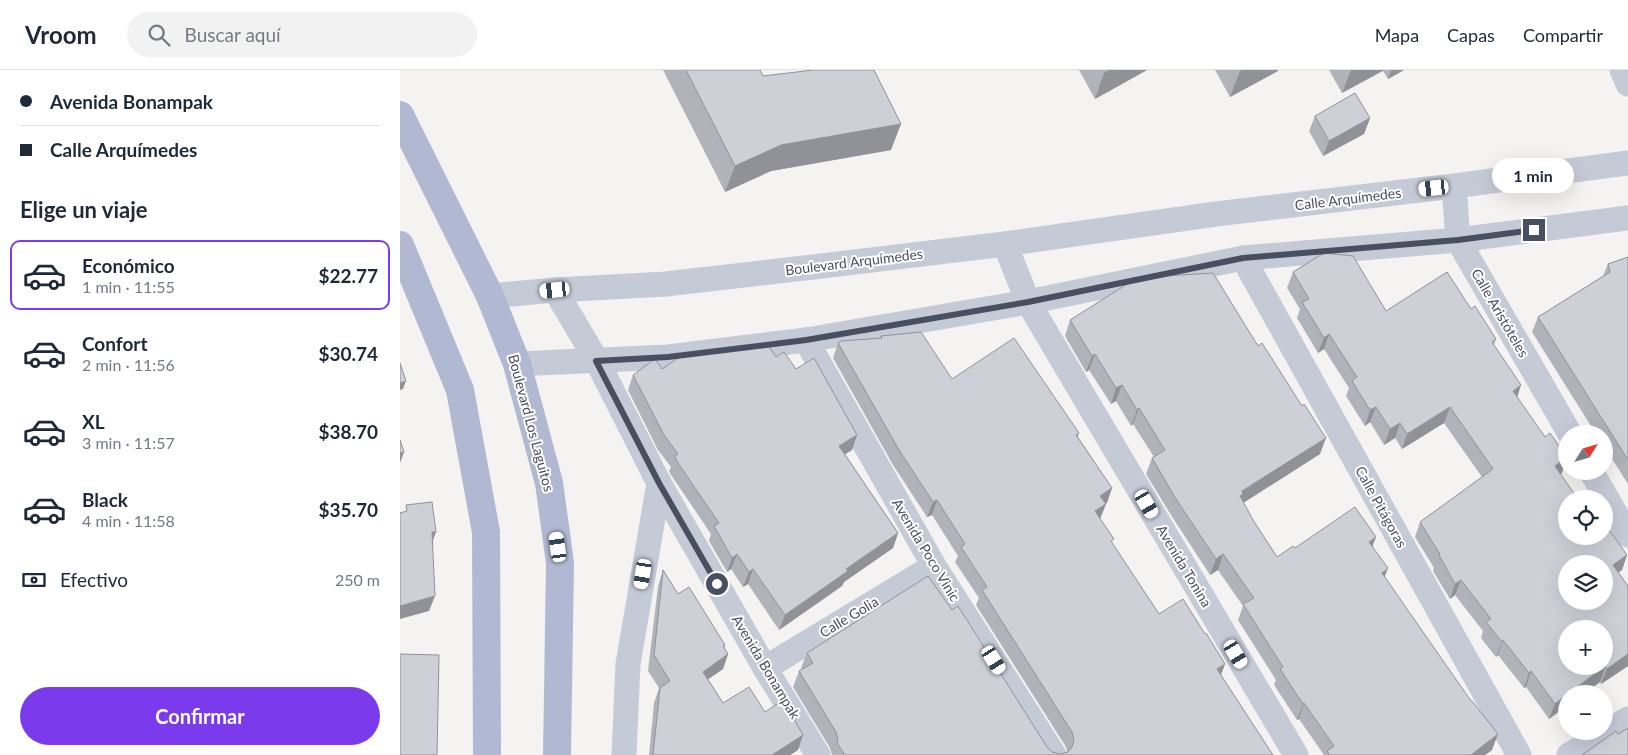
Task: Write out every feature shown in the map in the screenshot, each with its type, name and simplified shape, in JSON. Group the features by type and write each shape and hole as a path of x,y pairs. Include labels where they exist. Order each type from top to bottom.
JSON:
{"main road":[{"name":"Boulevard Los Laguitos","path":"400,115 490,296 517,364 548,483 560,563 556,755"},
{"path":"400,245 460,390 486,532 487,755"}],"street":[{"path":"1622,70 1628,84"},
{"name":"Calle Arquímedes","path":"1216,214 1628,163"},
{"name":"Calle Aristóteles","path":"1454,186 1458,240 1565,425"},
{"name":"Boulevard Arquímedes","path":"490,296 555,290 666,284 1005,244 1216,214"},
{"path":"517,364 668,357 806,340 1028,302 1243,258 1458,240 1628,218"},
{"name":"Avenida Tonina","path":"1005,244 1028,302 1296,755"},
{"name":"Calle Pitágoras","path":"1243,258 1519,755"},
{"name":"Avenida Bonampak","path":"555,290 596,361 659,483 765,668 818,755"},
{"name":"Avenida Poco Vinic","path":"806,340 934,566 1054,755"},
{"path":"1596,480 1628,535"},
{"path":"624,755 628,664 659,483"},
{"name":"Calle Golia","path":"765,668 934,566"},
{"path":"1569,755 1628,718"}],"building":[{"path":"686,70 760,70 763,76 813,70 874,70 901,124 781,145 735,166"},
{"path":"1355,93 1370,118 1329,141 1315,116"},
{"path":"1324,253 1353,256 1386,311 1447,272 1471,309 1475,306 1496,339 1492,342 1521,385 1513,391 1545,437 1550,433 1558,444 1558,464 1555,466 1558,470 1558,480 1565,480 1572,490 1558,490 1558,545 1613,545 1613,535 1627,555 1613,565 1628,586 1628,654 1613,665 1613,620 1558,620 1558,675 1593,675 1580,685 1558,685 1558,702 1555,704 1531,671 1529,673 1486,622 1491,619 1461,580 1455,584 1440,554 1420,522 1493,469 1450,407 1407,434 1400,423 1390,429 1376,407 1370,410 1352,381 1357,377 1329,334 1324,338 1302,302 1309,299 1293,272"},
{"path":"1628,257 1628,460 1613,436 1613,425 1606,425 1538,317 1610,272 1608,264"},
{"path":"1213,273 1258,346 1262,343 1302,406 1304,404 1326,438 1242,491 1243,494 1240,496 1277,557 1293,546 1295,548 1355,507 1376,537 1369,542 1388,568 1382,573 1471,701 1498,734 1471,755 1330,755 1327,751 1334,746 1280,669 1283,667 1243,604 1254,598 1223,554 1216,559 1176,499 1152,458 1165,450 1139,408 1137,410 1122,385 1116,388 1095,354 1092,356 1070,320 1132,281 1149,277"},
{"path":"921,332 952,379 1014,338 1079,433 1076,435 1112,488 1100,496 1106,504 1095,511 1114,539 1111,541 1159,614 1183,599 1225,664 1217,669 1273,755 845,755 837,743 836,732 799,671 813,663 807,653 928,576 952,610 958,606 1047,747 1052,752 1060,754 1068,752 1074,740 1072,732 982,590 987,587 961,547 965,544 937,500 933,502 899,450 838,343 841,341 882,338 881,336"},
{"path":"768,345 776,357 784,352 796,369 814,358 857,435 839,446 898,533 785,615 753,569 749,572 737,554 732,558 714,526 719,523 676,460 675,456 678,454 664,435 633,375 655,359 662,369 681,356"},
{"path":"400,363 406,381 400,383"},
{"path":"400,440 404,452 400,453"},
{"path":"432,502 436,532 432,532 435,596 400,606 400,513 407,511 406,505"},
{"path":"663,570 678,594 689,587 725,645 723,646 728,654 703,672 723,703 749,687 765,712 783,700 803,735 772,755 653,755 660,688 670,681 654,655"},
{"path":"400,654 439,655 437,755 400,755"},
{"path":"1628,728 1628,755 1582,755 1603,740 1613,740 1613,733 1616,731 1618,734"}],"route":[{"path":"717,584 659,483 596,361 668,357 806,340 1028,302 1243,258 1458,240 1534,230"}]}
